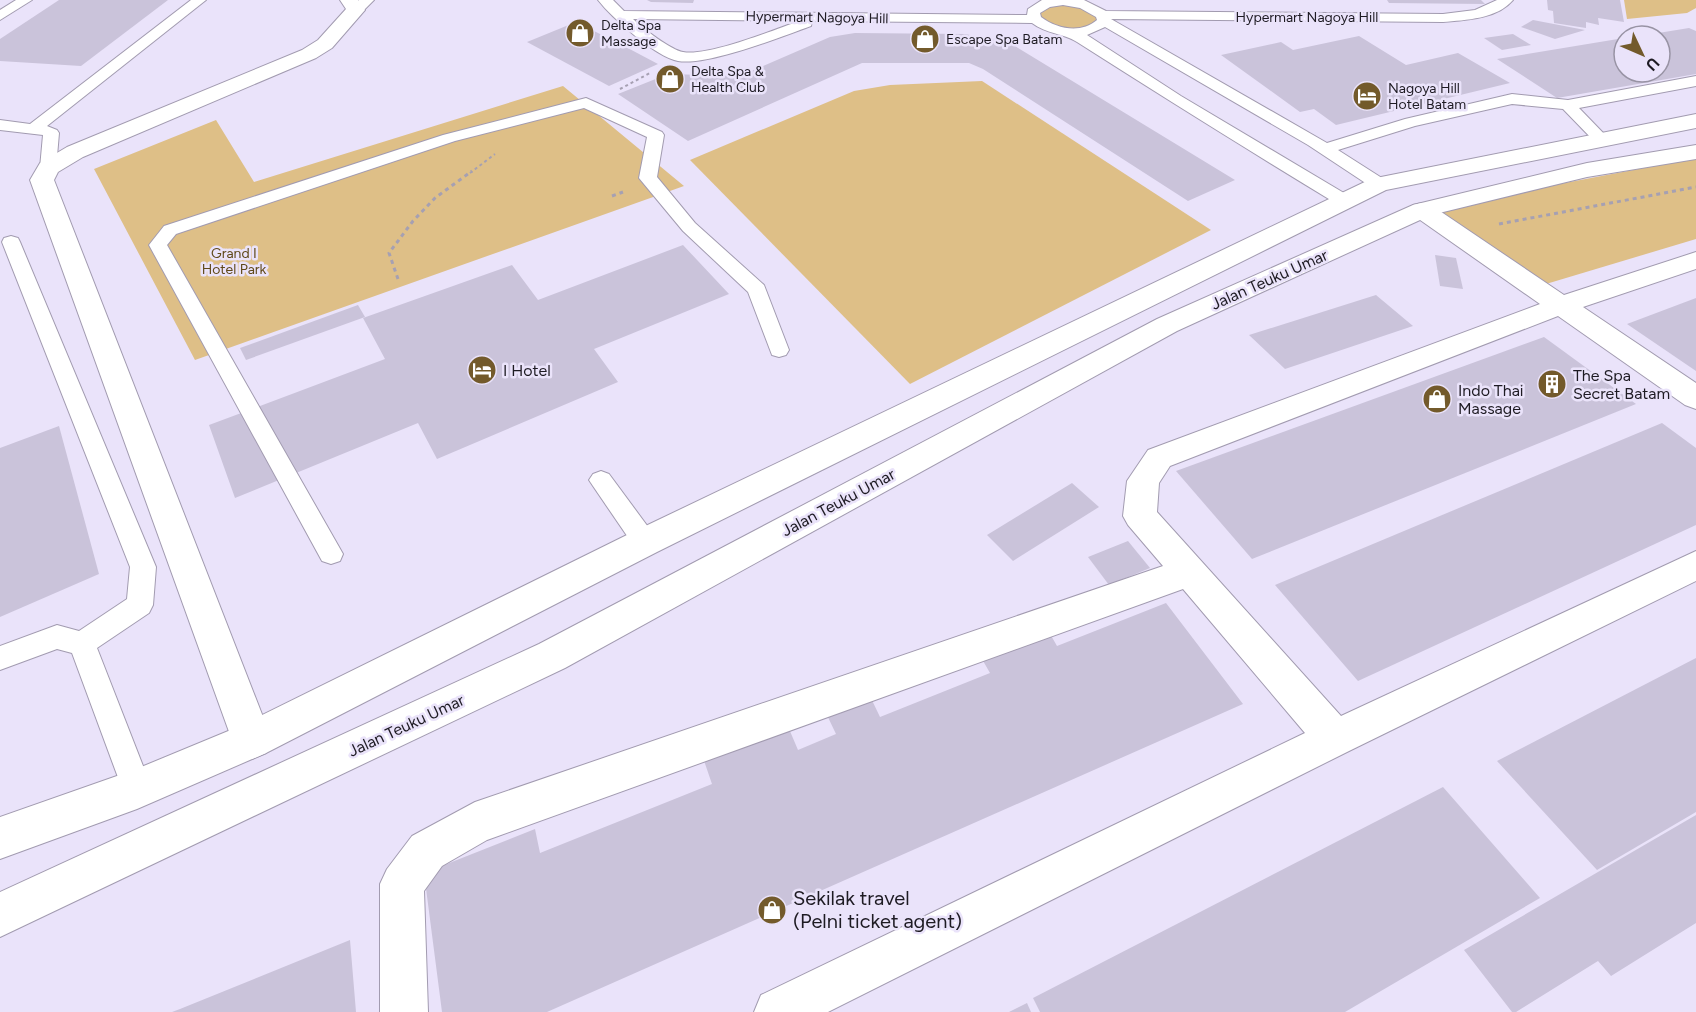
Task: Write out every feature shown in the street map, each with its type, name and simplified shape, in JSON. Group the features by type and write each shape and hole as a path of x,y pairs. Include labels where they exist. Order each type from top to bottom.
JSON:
{"street":[{"path":"252,740 42,180 48,168 75,152 309,54 326,44 358,3"},
{"path":"0,838 137,789 252,740 645,542 1379,184 1696,121"},
{"name":"Jalan Teuku Umar","path":"0,915 552,656 1167,325 1422,210 1587,170 1696,152"},
{"path":"1422,210 1696,398"},
{"path":"1335,738 1140,516 1143,481 1159,458 1562,305 1696,260"},
{"path":"778,1012 1335,738 1696,565"},
{"path":"404,1012 402,884 427,851 475,823 1189,572"}],"lane":[{"path":"0,16 25,0"},
{"path":"34,129 199,0"},
{"path":"605,0 641,34 680,57 715,53 768,38 818,18"},
{"name":"Hypermart Nagoya Hill","path":"620,15 1035,19 1049,29 1072,32 1093,29 1106,17 1443,18 1470,16 1493,10 1506,0"},
{"name":"Hypermart Nagoya Hill","path":"1035,19 1033,12 1040,6 1063,1 1084,4 1099,11 1120,30 1320,145 1379,184"},
{"path":"1015,19 1087,42"},
{"name":"Hypermart Nagoya Hill","path":"1072,32 1176,99 1343,200"},
{"path":"1276,158 1410,122 1512,99 1568,105 1696,81"},
{"path":"331,554 158,245 170,230 449,138 586,103 656,135 648,178 689,227 758,289 778,350"},
{"path":"1568,105 1602,140"},
{"path":"0,125 34,129 51,134 48,168"},
{"path":"0,658 57,637 82,644 140,605 143,567 11,242"},
{"path":"601,480 645,542"},
{"path":"82,644 137,789"}],"path":[{"path":"398,279 389,253 412,221 435,198 504,148"},
{"path":"1455,232 1696,187"}],"green space":[{"path":"1624,0 1696,0 1696,8 1687,13 1627,19"},
{"path":"1061,1 1102,15 1093,29 1049,28 1035,11"},
{"path":"982,81 1211,230 910,384 690,160 854,91 890,85"},
{"name":"Grand I Hotel Park","path":"563,86 684,186 195,360 94,169 216,120 254,182"},
{"path":"1696,158 1696,239 1536,287 1422,210"}],"building":[{"path":"59,0 168,0 81,66 0,61 0,39"},
{"path":"647,0 694,0 693,3"},
{"path":"1387,0 1481,0 1485,4 1389,3"},
{"path":"1547,0 1620,0 1624,22 1598,18 1599,25 1586,22 1586,28 1554,23 1553,11 1548,10"},
{"path":"1533,20 1585,30 1555,39 1521,27"},
{"path":"576,22 658,64 609,86 527,42"},
{"path":"1689,28 1696,31 1696,74 1672,78 1672,31"},
{"path":"855,33 965,34 1010,43 1235,180 1188,201 983,69 969,63 862,63 688,141 618,94 668,74 740,76 830,37"},
{"path":"1513,34 1531,45 1502,50 1484,38"},
{"name":"Nagoya Hill Hotel Batam","path":"1359,36 1406,65 1458,53 1510,83 1336,125 1314,109 1300,112 1221,55 1281,42 1293,50"},
{"path":"1612,40 1612,84 1638,84 1557,98 1497,59"},
{"name":"I Hotel","path":"683,245 729,294 594,349 618,382 437,459 418,423 235,498 209,425 385,359 363,318 512,265 538,300"},
{"path":"1435,255 1456,258 1463,289 1440,286"},
{"path":"1376,295 1413,326 1285,369 1249,335"},
{"path":"1696,298 1696,371 1627,324"},
{"path":"358,305 365,317 246,360 240,348"},
{"path":"1544,337 1636,404 1252,559 1176,471"},
{"path":"1662,423 1696,448 1696,525 1358,681 1275,585"},
{"path":"59,426 99,574 0,617 0,448"},
{"path":"1072,483 1099,507 1013,561 987,535"},
{"path":"1128,541 1150,568 1109,585 1088,557"},
{"path":"1166,603 1243,704 547,1012 442,1012 424,873 535,829 540,853 712,784 700,749 784,717 798,750 836,734 825,711 869,694 880,717 990,673 982,659 1049,632 1057,646"},
{"path":"1696,658 1696,812 1597,870 1497,761"},
{"path":"1443,787 1540,898 1345,1012 1040,1012 1033,998"},
{"path":"1696,815 1696,923 1611,976 1598,961 1516,1012 1512,1012 1464,950"},
{"path":"350,940 356,1012 172,1012 180,1009"},
{"path":"1027,1003 1031,1012 1009,1012"}],"place":[{"name":"Delta Spa Massage","path":"580,33"},
{"name":"Escape Spa Batam","path":"925,39"},
{"name":"Delta Spa & Health Club","path":"670,79"},
{"name":"Nagoya Hill Hotel Batam","path":"1367,96"},
{"name":"I Hotel","path":"482,370"},
{"name":"The Spa Secret Batam","path":"1552,384"},
{"name":"Indo Thai Massage","path":"1437,399"},
{"name":"Sekilak travel (Pelni ticket agent)","path":"772,910"}]}
